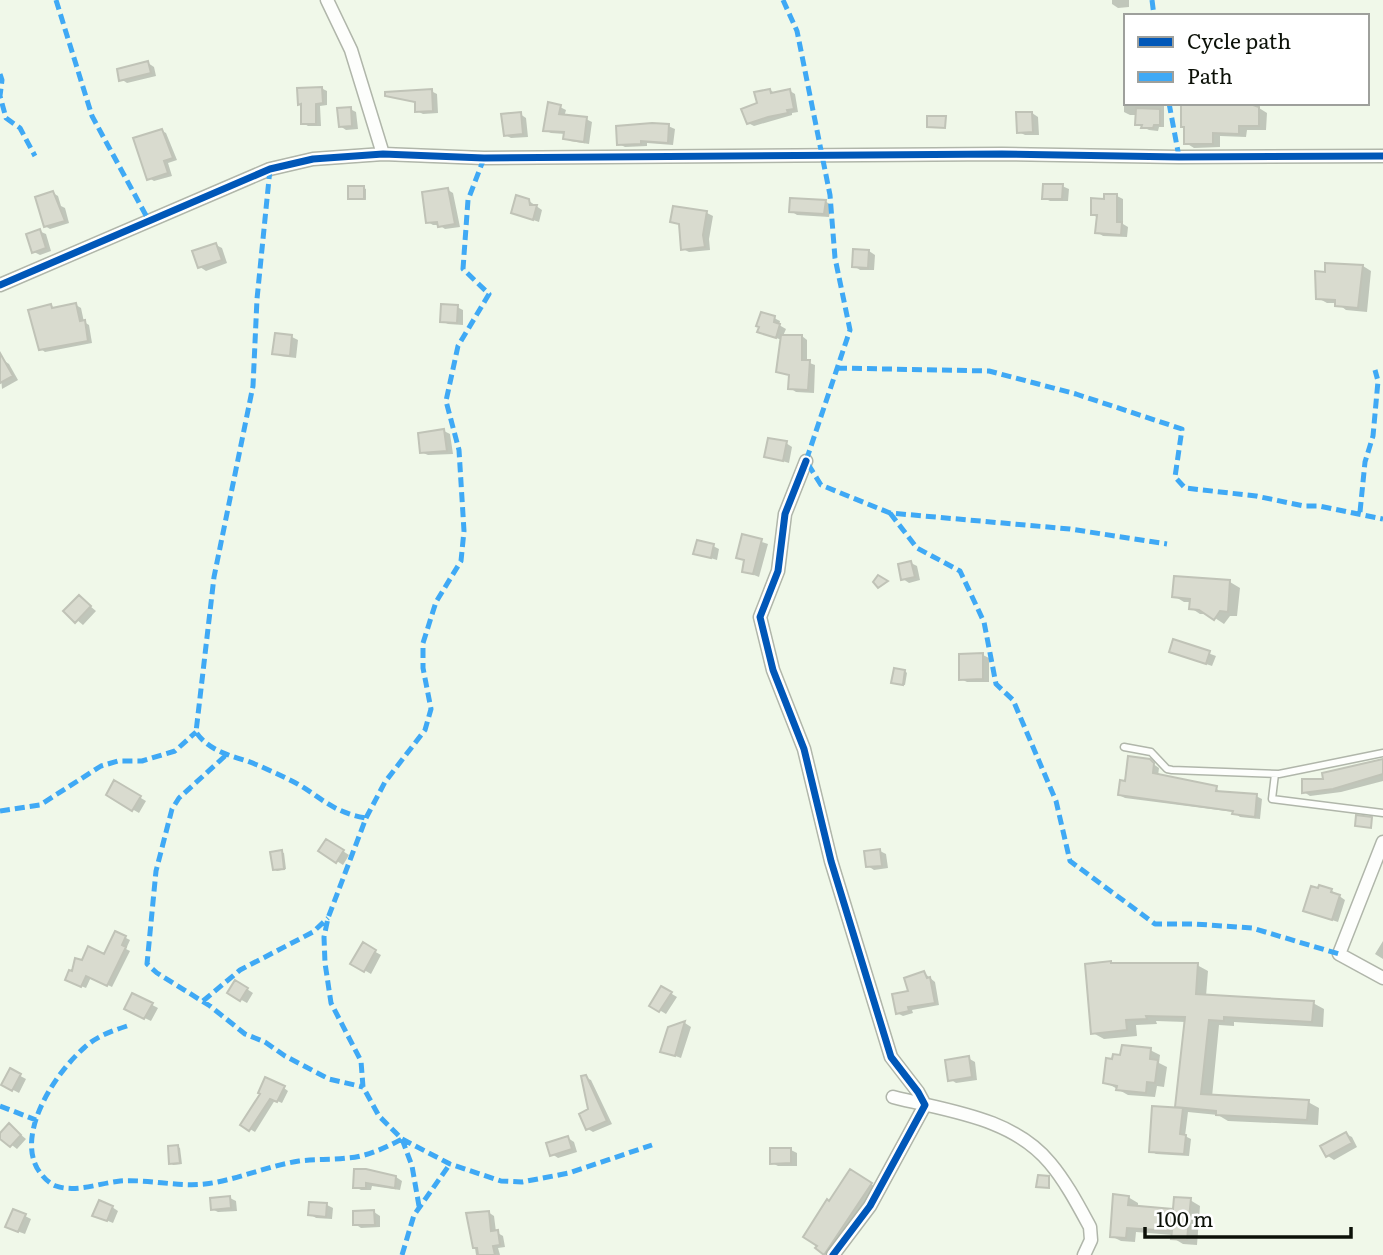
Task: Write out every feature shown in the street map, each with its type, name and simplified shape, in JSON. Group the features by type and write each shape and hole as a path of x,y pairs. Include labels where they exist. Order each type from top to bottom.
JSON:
{"street":[{"path":"327,0 351,50 383,154"},
{"path":"0,285 270,169 313,159 383,154 484,158 988,154 1179,158 1383,156"},
{"path":"806,461 785,514 778,571 760,617 773,670 804,748 831,861 891,1057 925,1105"},
{"path":"1383,842 1339,954 1383,978"},
{"path":"893,1097 998,1125 1023,1139 1049,1161 1090,1227 1091,1240 1084,1255"},
{"path":"833,1255 870,1206 925,1105"}],"lane":[{"path":"1124,747 1151,752 1171,770 1275,774 1383,753"},
{"path":"1275,774 1272,799 1383,813"}],"building":[{"path":"148,61 151,73 119,81 117,69"},
{"path":"322,87 323,103 316,104 316,124 301,124 301,104 298,105 297,88"},
{"path":"432,89 433,111 415,112 415,102 385,96 385,92"},
{"path":"770,89 771,93 790,89 794,109 747,124 741,109 757,103 754,92"},
{"path":"548,102 561,105 559,114 587,117 584,142 563,139 564,132 543,131"},
{"path":"1181,105 1259,107 1259,126 1239,126 1239,134 1213,133 1213,144 1184,144 1184,127 1181,127"},
{"path":"351,107 352,126 339,127 337,108"},
{"path":"1136,108 1160,109 1160,125 1141,128 1142,125 1135,125"},
{"path":"521,112 523,134 504,136 501,114"},
{"path":"1016,112 1032,112 1033,132 1017,133"},
{"path":"927,116 946,116 945,128 927,127"},
{"path":"669,124 668,143 641,141 641,144 617,145 616,126"},
{"path":"162,129 173,158 164,161 168,173 147,180 133,138"},
{"path":"1043,184 1063,184 1062,199 1042,199"},
{"path":"348,186 364,186 364,199 348,199"},
{"path":"448,188 455,224 438,227 437,222 426,223 422,192"},
{"path":"53,191 65,221 44,227 35,197"},
{"path":"1104,194 1117,194 1117,222 1122,222 1121,235 1095,233 1097,215 1091,215 1091,198 1104,199"},
{"path":"516,195 529,199 530,205 537,205 533,220 511,213"},
{"path":"790,198 826,200 824,214 789,212"},
{"path":"673,206 707,211 703,235 705,247 681,250 679,224 670,222"},
{"path":"40,229 46,248 32,253 26,234"},
{"path":"216,243 222,260 198,268 192,251"},
{"path":"853,249 869,250 868,268 852,267"},
{"path":"1325,263 1363,265 1358,308 1335,306 1335,300 1316,299 1315,271 1325,272"},
{"path":"76,303 80,321 85,320 88,341 39,350 28,310 51,304 52,308"},
{"path":"441,304 458,305 457,323 440,322"},
{"path":"761,312 775,316 774,322 780,324 776,338 757,332 759,327 756,326"},
{"path":"275,333 292,335 290,356 272,354"},
{"path":"781,335 802,335 802,360 810,360 808,390 788,389 789,375 776,372"},
{"path":"0,353 13,376 0,383"},
{"path":"444,429 447,451 420,453 418,433"},
{"path":"768,438 787,441 783,461 764,457"},
{"path":"742,534 762,539 753,574 742,572 744,560 736,558"},
{"path":"697,540 714,544 711,558 693,554"},
{"path":"911,561 915,577 901,580 898,564"},
{"path":"878,575 888,581 878,588 873,582"},
{"path":"1174,576 1230,580 1228,612 1220,611 1214,620 1199,610 1189,609 1190,599 1172,597"},
{"path":"79,595 91,606 75,623 63,611"},
{"path":"1173,639 1210,651 1206,664 1169,652"},
{"path":"983,653 983,679 959,680 959,654"},
{"path":"894,668 905,670 903,685 891,683"},
{"path":"1128,756 1150,759 1154,763 1153,773 1217,786 1216,791 1257,794 1255,817 1232,814 1233,811 1118,795 1120,780 1125,781"},
{"path":"1383,759 1383,774 1333,789 1302,793 1302,779 1323,779 1322,773"},
{"path":"114,780 141,796 132,811 106,795"},
{"path":"1356,815 1372,817 1371,828 1355,826"},
{"path":"326,839 344,850 336,863 318,851"},
{"path":"880,849 882,866 866,867 864,851"},
{"path":"282,850 284,869 273,870 270,852"},
{"path":"1319,885 1340,895 1332,920 1303,911 1311,886 1318,888"},
{"path":"115,931 126,936 122,945 126,947 107,986 86,976 81,987 65,980 69,970 72,971 75,958 82,960 88,946 104,954"},
{"path":"363,942 376,950 364,972 350,964"},
{"path":"1111,961 1198,963 1196,994 1314,1001 1312,1022 1224,1017 1224,1021 1209,1020 1201,1094 1309,1100 1307,1120 1216,1115 1216,1111 1175,1107 1185,1017 1146,1016 1147,1019 1126,1020 1127,1030 1091,1034 1085,964"},
{"path":"924,971 927,978 930,977 935,1003 908,1007 909,1011 896,1014 892,994 908,991 904,978"},
{"path":"235,980 248,988 240,1001 227,993"},
{"path":"661,986 672,992 659,1012 649,1006"},
{"path":"132,993 153,1003 144,1019 124,1009"},
{"path":"685,1021 675,1056 660,1052 668,1027"},
{"path":"1122,1045 1151,1048 1150,1059 1158,1060 1155,1083 1147,1082 1146,1093 1116,1090 1117,1086 1103,1083 1106,1058 1112,1059 1113,1054 1120,1055"},
{"path":"969,1056 972,1077 948,1081 945,1060"},
{"path":"10,1068 21,1074 12,1091 1,1085"},
{"path":"586,1075 607,1121 586,1130 579,1114 588,1109 581,1076"},
{"path":"265,1077 285,1086 277,1102 270,1099 249,1131 240,1125 260,1094 258,1093"},
{"path":"1152,1106 1183,1108 1180,1134 1186,1135 1184,1154 1149,1152"},
{"path":"9,1123 21,1135 10,1147 0,1139 0,1133"},
{"path":"1346,1132 1352,1143 1326,1157 1320,1146"},
{"path":"568,1136 572,1149 550,1156 546,1143"},
{"path":"178,1145 180,1163 169,1164 168,1146"},
{"path":"770,1148 791,1148 791,1163 770,1164"},
{"path":"354,1169 396,1176 395,1188 366,1183 366,1188 353,1188"},
{"path":"850,1169 872,1183 824,1255 815,1248 817,1246 803,1237"},
{"path":"1038,1175 1049,1176 1049,1188 1036,1187"},
{"path":"1113,1194 1129,1196 1128,1205 1173,1209 1174,1197 1191,1198 1187,1240 1171,1239 1172,1231 1127,1228 1126,1238 1110,1237"},
{"path":"230,1196 231,1208 211,1210 210,1198"},
{"path":"99,1200 113,1206 107,1221 92,1216"},
{"path":"309,1202 327,1203 326,1217 308,1215"},
{"path":"13,1209 26,1214 18,1232 5,1227"},
{"path":"374,1210 375,1225 353,1225 353,1211"},
{"path":"489,1211 491,1231 498,1230 500,1245 493,1246 495,1255 478,1255 477,1248 473,1248 466,1213"}],"marked path":[{"path":"56,0 92,116 149,221"},
{"path":"783,0 797,31 830,195 835,258 850,330 806,461 821,485 890,513 1070,529 1167,544"},
{"path":"1152,0 1154,14"},
{"path":"0,74 0,96 6,118 20,128 35,156"},
{"path":"1169,105 1179,157"},
{"path":"484,158 468,200 463,269 489,294 458,346 446,401 459,450 464,531 461,561 436,602 423,643 423,668 431,709 425,730 385,782 366,818 328,918 324,937 331,1003 361,1061 363,1087 379,1116 402,1139 450,1164 501,1181 522,1182 569,1173 652,1145"},
{"path":"270,169 257,299 253,386 214,577 196,732 206,743 219,751 288,779 333,807 366,818"},
{"path":"837,368 989,371 1076,394 1182,429 1175,477 1185,488 1256,496 1383,519"},
{"path":"1360,512 1365,462 1373,436 1378,381 1375,370"},
{"path":"890,513 917,548 960,571 984,622 996,684 1013,700 1056,801 1070,861 1155,924 1252,928 1339,954"},
{"path":"0,811 40,805 101,766 118,761 142,761 175,751 196,732"},
{"path":"225,756 179,798 172,809 156,871 147,964 210,1006 245,1034 265,1042 285,1056 329,1079 363,1087"},
{"path":"203,1001 240,970 313,932 328,918"},
{"path":"127,1026 110,1032 85,1047 62,1071 43,1103 32,1137 32,1153 37,1168 53,1185 72,1188 120,1181 205,1184 299,1161 361,1156 402,1139"},
{"path":"0,1106 36,1120"},
{"path":"402,1139 412,1166 419,1206"},
{"path":"402,1255 414,1215 450,1164"}],"cycle path":[{"path":"0,285 270,169 313,159 383,154 484,158 1002,154 1383,156"},
{"path":"806,461 785,514 778,571 760,617 773,670 804,749 831,861 891,1057 925,1105 870,1206 833,1255"}]}
